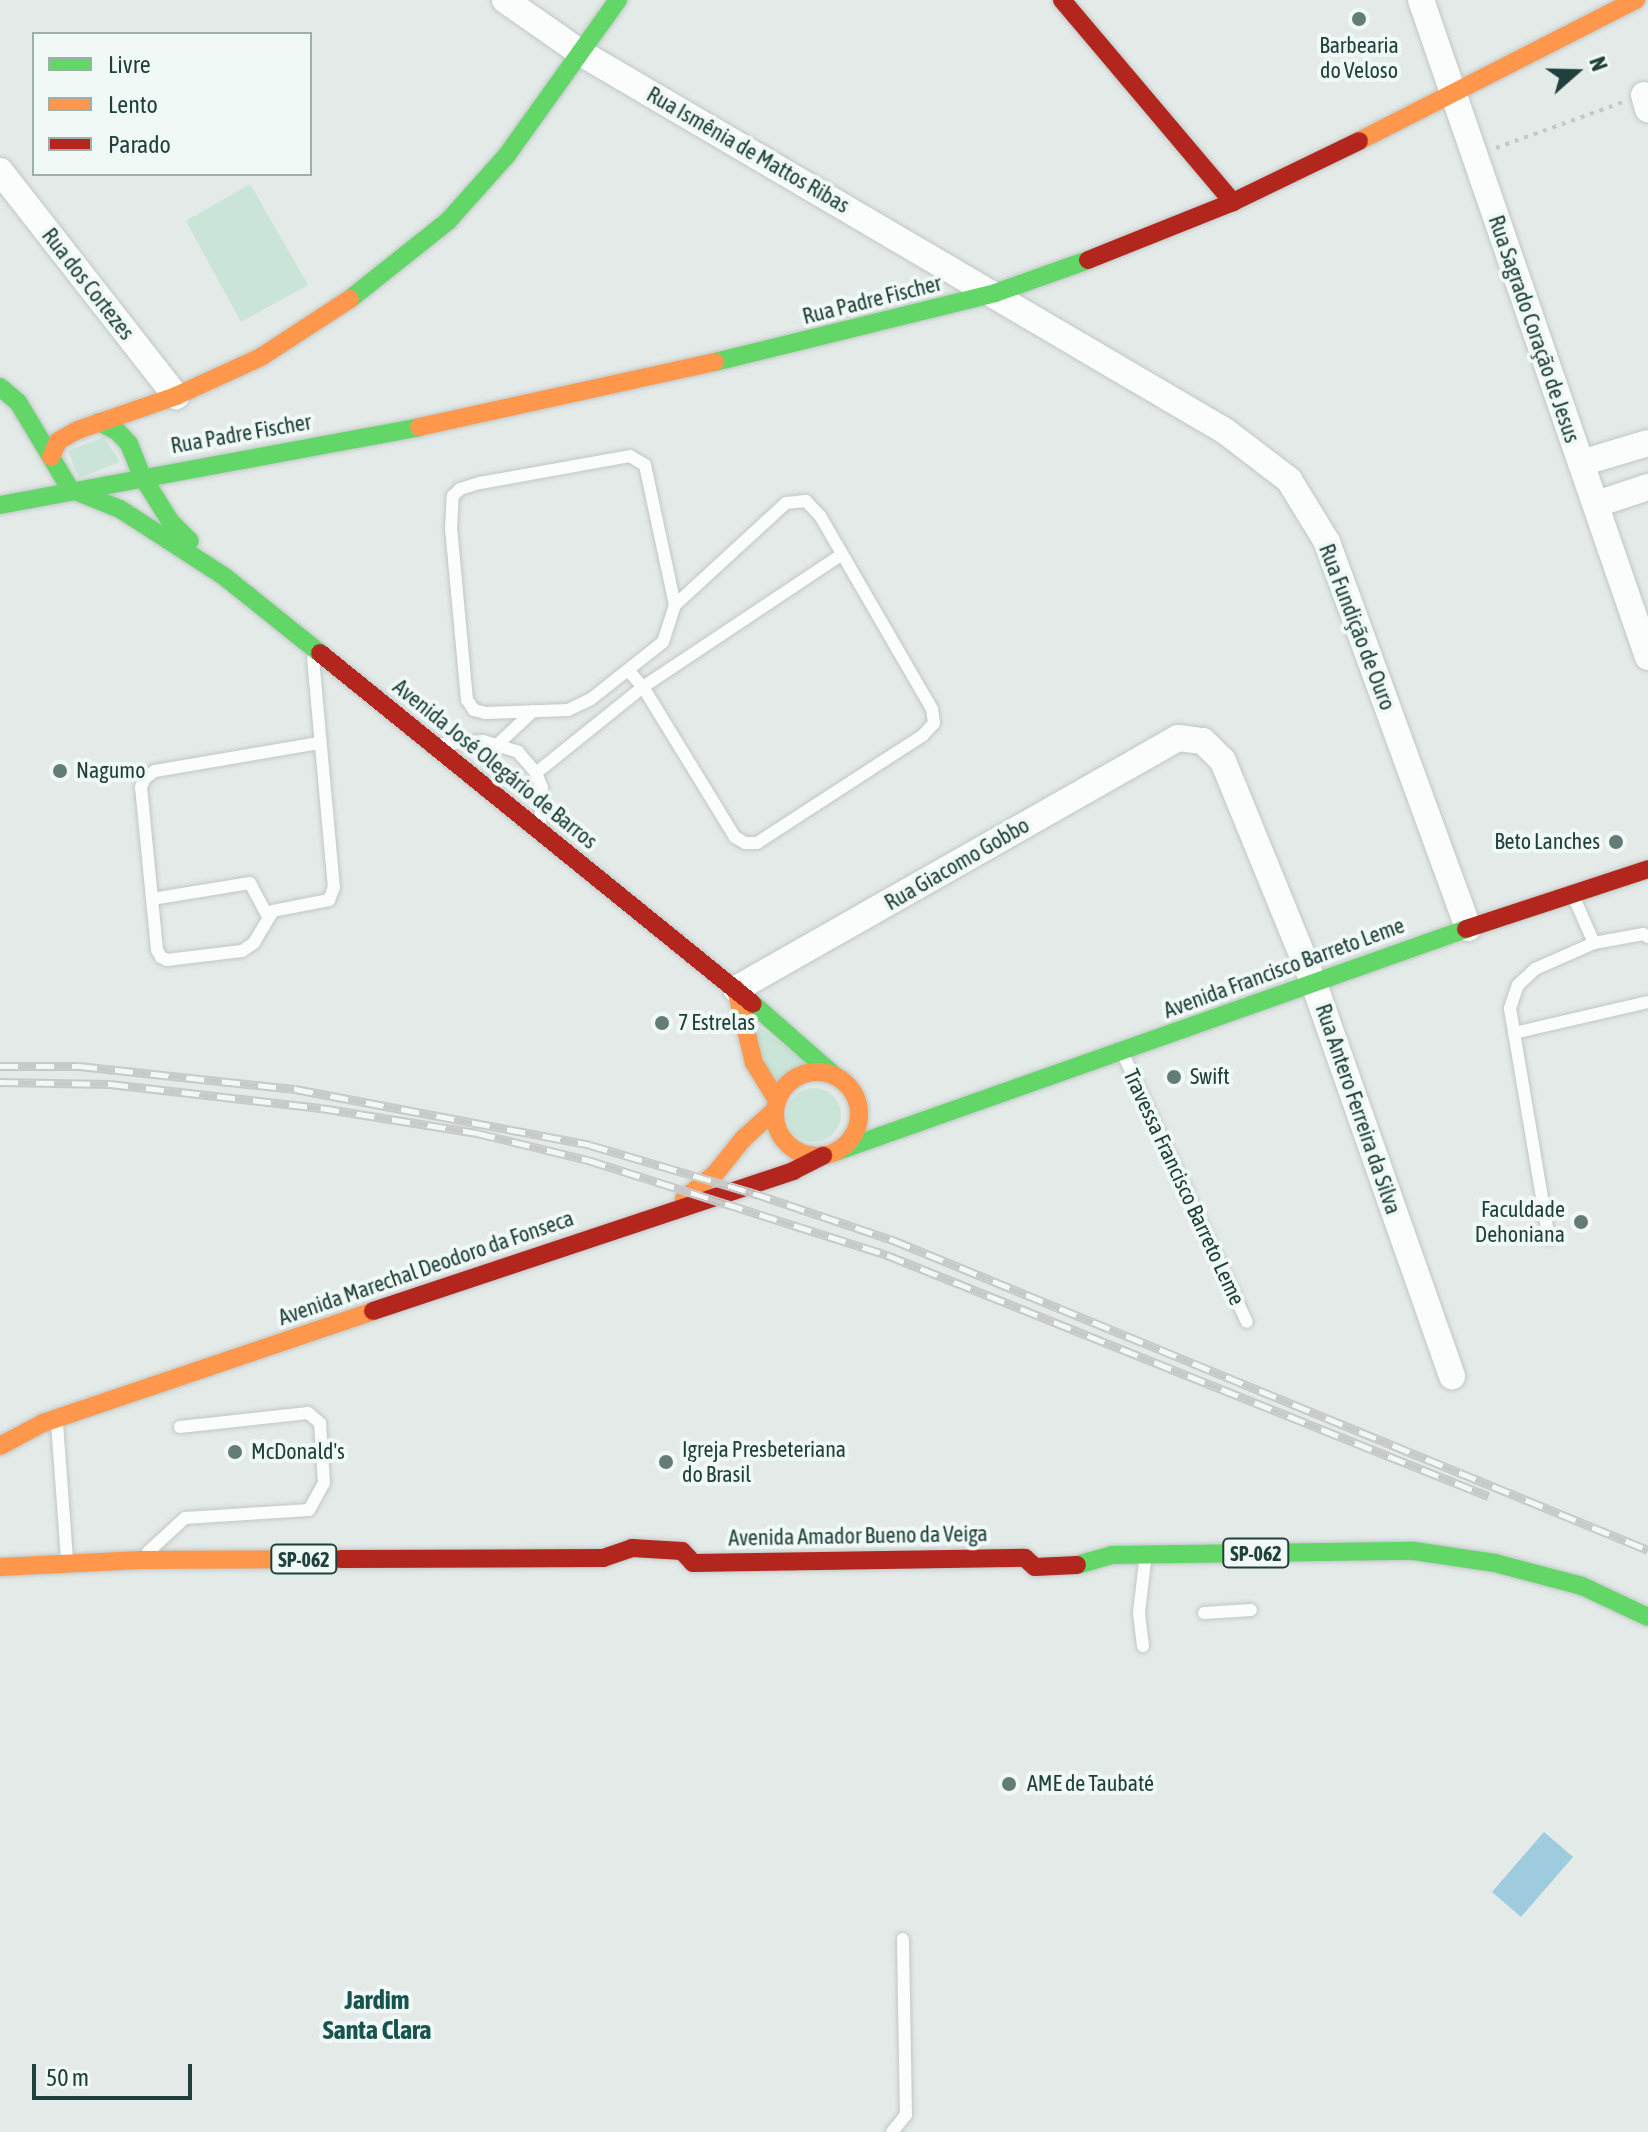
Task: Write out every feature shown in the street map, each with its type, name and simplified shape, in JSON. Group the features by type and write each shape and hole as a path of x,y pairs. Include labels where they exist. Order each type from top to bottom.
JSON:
{"main road":[{"path":"51,457 58,441 99,422 176,396 261,357 331,315 448,221 507,155 618,0"},
{"path":"1062,0 1233,202"},
{"name":"Rua Padre Fischer","path":"0,505 70,489 425,426 828,337 995,293 1150,238 1233,202 1453,95 1636,0"},
{"path":"0,387 18,402 70,489"},
{"name":"Avenida José Olegário de Barros","path":"99,422 117,431 129,444 142,476 170,521 225,577"},
{"name":"Avenida José Olegário de Barros","path":"70,489 120,509 225,577 736,989 854,1095"},
{"name":"Avenida Francisco Barreto Leme","path":"829,1154 1468,928 1648,869"},
{"path":"736,989 754,1063 776,1105 780,1134 787,1144 810,1156 829,1154 846,1145 858,1121 854,1095 877,1101"},
{"path":"672,1209 715,1174 776,1105 786,1085 796,1077 822,1072 835,1076"},
{"name":"Avenida Francisco Barreto Leme","path":"897,1109 937,1115"},
{"name":"Avenida Marechal Deodoro da Fonseca","path":"0,1446 50,1421 672,1209 793,1171 829,1154"},
{"name":"Avenida Marechal Deodoro da Fonseca","path":"0,1429 50,1421"},
{"name":"Avenida Amador Bueno da Veiga","path":"693,1563 1025,1558 1035,1550 1083,1547 1099,1556 1414,1551 1495,1563 1582,1586 1648,1617"},
{"path":"603,1558 632,1548 682,1551 693,1563 685,1572 673,1573"},
{"path":"603,1558 632,1572"},
{"name":"SP-062","path":"2,1566 141,1560 603,1558"}],"street":[{"name":"Rua Ismênia de Mattos Ribas","path":"505,0 581,53 995,293"},
{"name":"Rua Sagrado Coração de Jesus","path":"1421,0 1648,657"},
{"name":"Rua dos Cortezes","path":"0,171 176,396"},
{"name":"Rua Fundição de Ouro","path":"995,293 1225,431 1289,480 1327,542 1468,928"},
{"path":"1581,463 1648,443"},
{"path":"1597,504 1648,487"},
{"name":"Rua Antero Ferreira da Silva","path":"1178,738 1203,741 1223,761 1314,984 1452,1376"},
{"name":"Rua Giacomo Gobbo","path":"736,989 1178,738"}],"lane":[{"path":"630,456 645,465 675,605 663,642 591,699 568,710 486,713 474,710 467,700 450,507 460,489 630,456"},
{"path":"628,670 643,687 735,837 745,843 757,843 923,735 934,723 932,709 820,516 806,501 786,503 675,605"},
{"path":"536,773 643,687 841,555"},
{"path":"267,915 329,900 334,887 313,647"},
{"path":"499,743 533,711"},
{"path":"434,746 470,741 499,743 518,752 536,773 542,788 540,831"},
{"path":"267,915 254,943 242,951 167,960 157,950 141,787 145,778 155,771 319,743"},
{"path":"152,899 250,883 267,915"},
{"path":"1572,894 1594,943"},
{"path":"1549,1239 1510,1008 1518,985 1535,969 1594,943 1643,934 1648,937"},
{"path":"1514,1033 1648,1002"},
{"name":"Travessa Francisco Barreto Leme","path":"1121,1051 1247,1322"},
{"path":"141,1560 167,1531 185,1518 309,1510 324,1483 320,1423 308,1413 180,1427"},
{"path":"50,1421 67,1563"},
{"path":"1143,1646 1139,1613 1146,1554"},
{"path":"1204,1613 1251,1610"},
{"path":"892,2132 906,2115 903,1939"}],"path":[{"path":"1475,156 1646,102"}],"green space":[{"path":"250,184 308,285 241,322 186,221"},
{"path":"104,437 120,462 79,478 68,451"},
{"path":"753,1023 811,1065 771,1085"},
{"path":"814,1088 833,1096 841,1115 833,1134 814,1142 795,1134 787,1115 795,1096"}],"water":[{"path":"1544,1832 1573,1857 1521,1917 1492,1892"}],"railway":[{"path":"0,1066 79,1066 295,1089 590,1145 753,1193 893,1240 1648,1550"},
{"path":"0,1082 110,1084 321,1108 477,1133 588,1160 887,1255 1488,1496"}],"traffic: fast":[{"path":"350,299 448,221 507,155 618,0"},
{"path":"715,362 995,293 1088,260"},
{"path":"0,387 18,402 70,489 120,509 225,577 320,653"},
{"path":"99,422 117,431 129,444 142,476 170,521 190,541"},
{"path":"0,505 419,427"},
{"path":"835,1152 1466,929"},
{"path":"753,1004 835,1076"},
{"path":"1077,1565 1111,1555 1414,1551 1495,1563 1582,1586 1648,1617"}],"traffic: slow":[{"path":"1359,141 1636,0"},
{"path":"51,457 58,441 78,430 176,396 261,357 350,299"},
{"path":"419,427 715,362"},
{"path":"736,989 754,1063 777,1100"},
{"path":"817,1072 833,1075 852,1091 859,1114 856,1130 840,1149 817,1156 801,1153 782,1137 775,1114 778,1098 794,1079 817,1072"},
{"path":"684,1199 715,1174 743,1139 775,1110"},
{"path":"0,1446 43,1423 373,1311"},
{"path":"0,1567 141,1560 341,1559"}],"traffic: jam":[{"path":"1062,0 1233,202"},
{"path":"1088,260 1233,202 1359,141"},
{"path":"320,653 753,1004"},
{"path":"1466,929 1648,869"},
{"path":"373,1311 793,1171 823,1156"},
{"path":"341,1559 603,1558 632,1548 682,1551 693,1563"},
{"path":"693,1563 1025,1558 1035,1567 1077,1565"}],"place":[{"name":"Barbearia do Veloso","path":"1359,19"},
{"name":"Nagumo","path":"60,771"},
{"name":"Beto Lanches","path":"1616,842"},
{"name":"7 Estrelas","path":"662,1023"},
{"name":"Swift","path":"1174,1077"},
{"name":"Faculdade Dehoniana","path":"1581,1222"},
{"name":"McDonald's","path":"235,1452"},
{"name":"Igreja Presbeteriana do Brasil","path":"666,1462"},
{"name":"AME de Taubaté","path":"1009,1784"}],"district":[{"name":"Jardim Santa Clara","path":"377,2016"}]}
